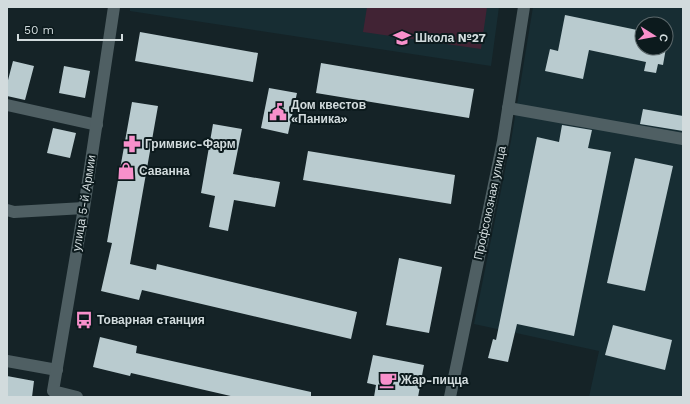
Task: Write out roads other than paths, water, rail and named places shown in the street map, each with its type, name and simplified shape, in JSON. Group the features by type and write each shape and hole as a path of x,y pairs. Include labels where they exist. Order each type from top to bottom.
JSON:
{"main road":[{"name":"улица 5-й Армии","path":"51,394 84,208 114,7"},
{"name":"Профсоюзная улица","path":"450,397 503,141 524,7"},
{"path":"7,105 97,125"},
{"path":"508,108 683,139"},
{"path":"7,210 14,212 84,208"},
{"path":"7,361 56,370"},
{"path":"51,394 77,397"}],"place":[{"name":"Школа №27","path":"402,38"},
{"name":"Дом квестов «Паника»","path":"278,112"},
{"name":"Гримвис-Фарм","path":"132,144"},
{"name":"Саванна","path":"126,171"},
{"name":"Товарная cтанция","path":"84,320"},
{"name":"Жар-пицца","path":"388,380"}]}
